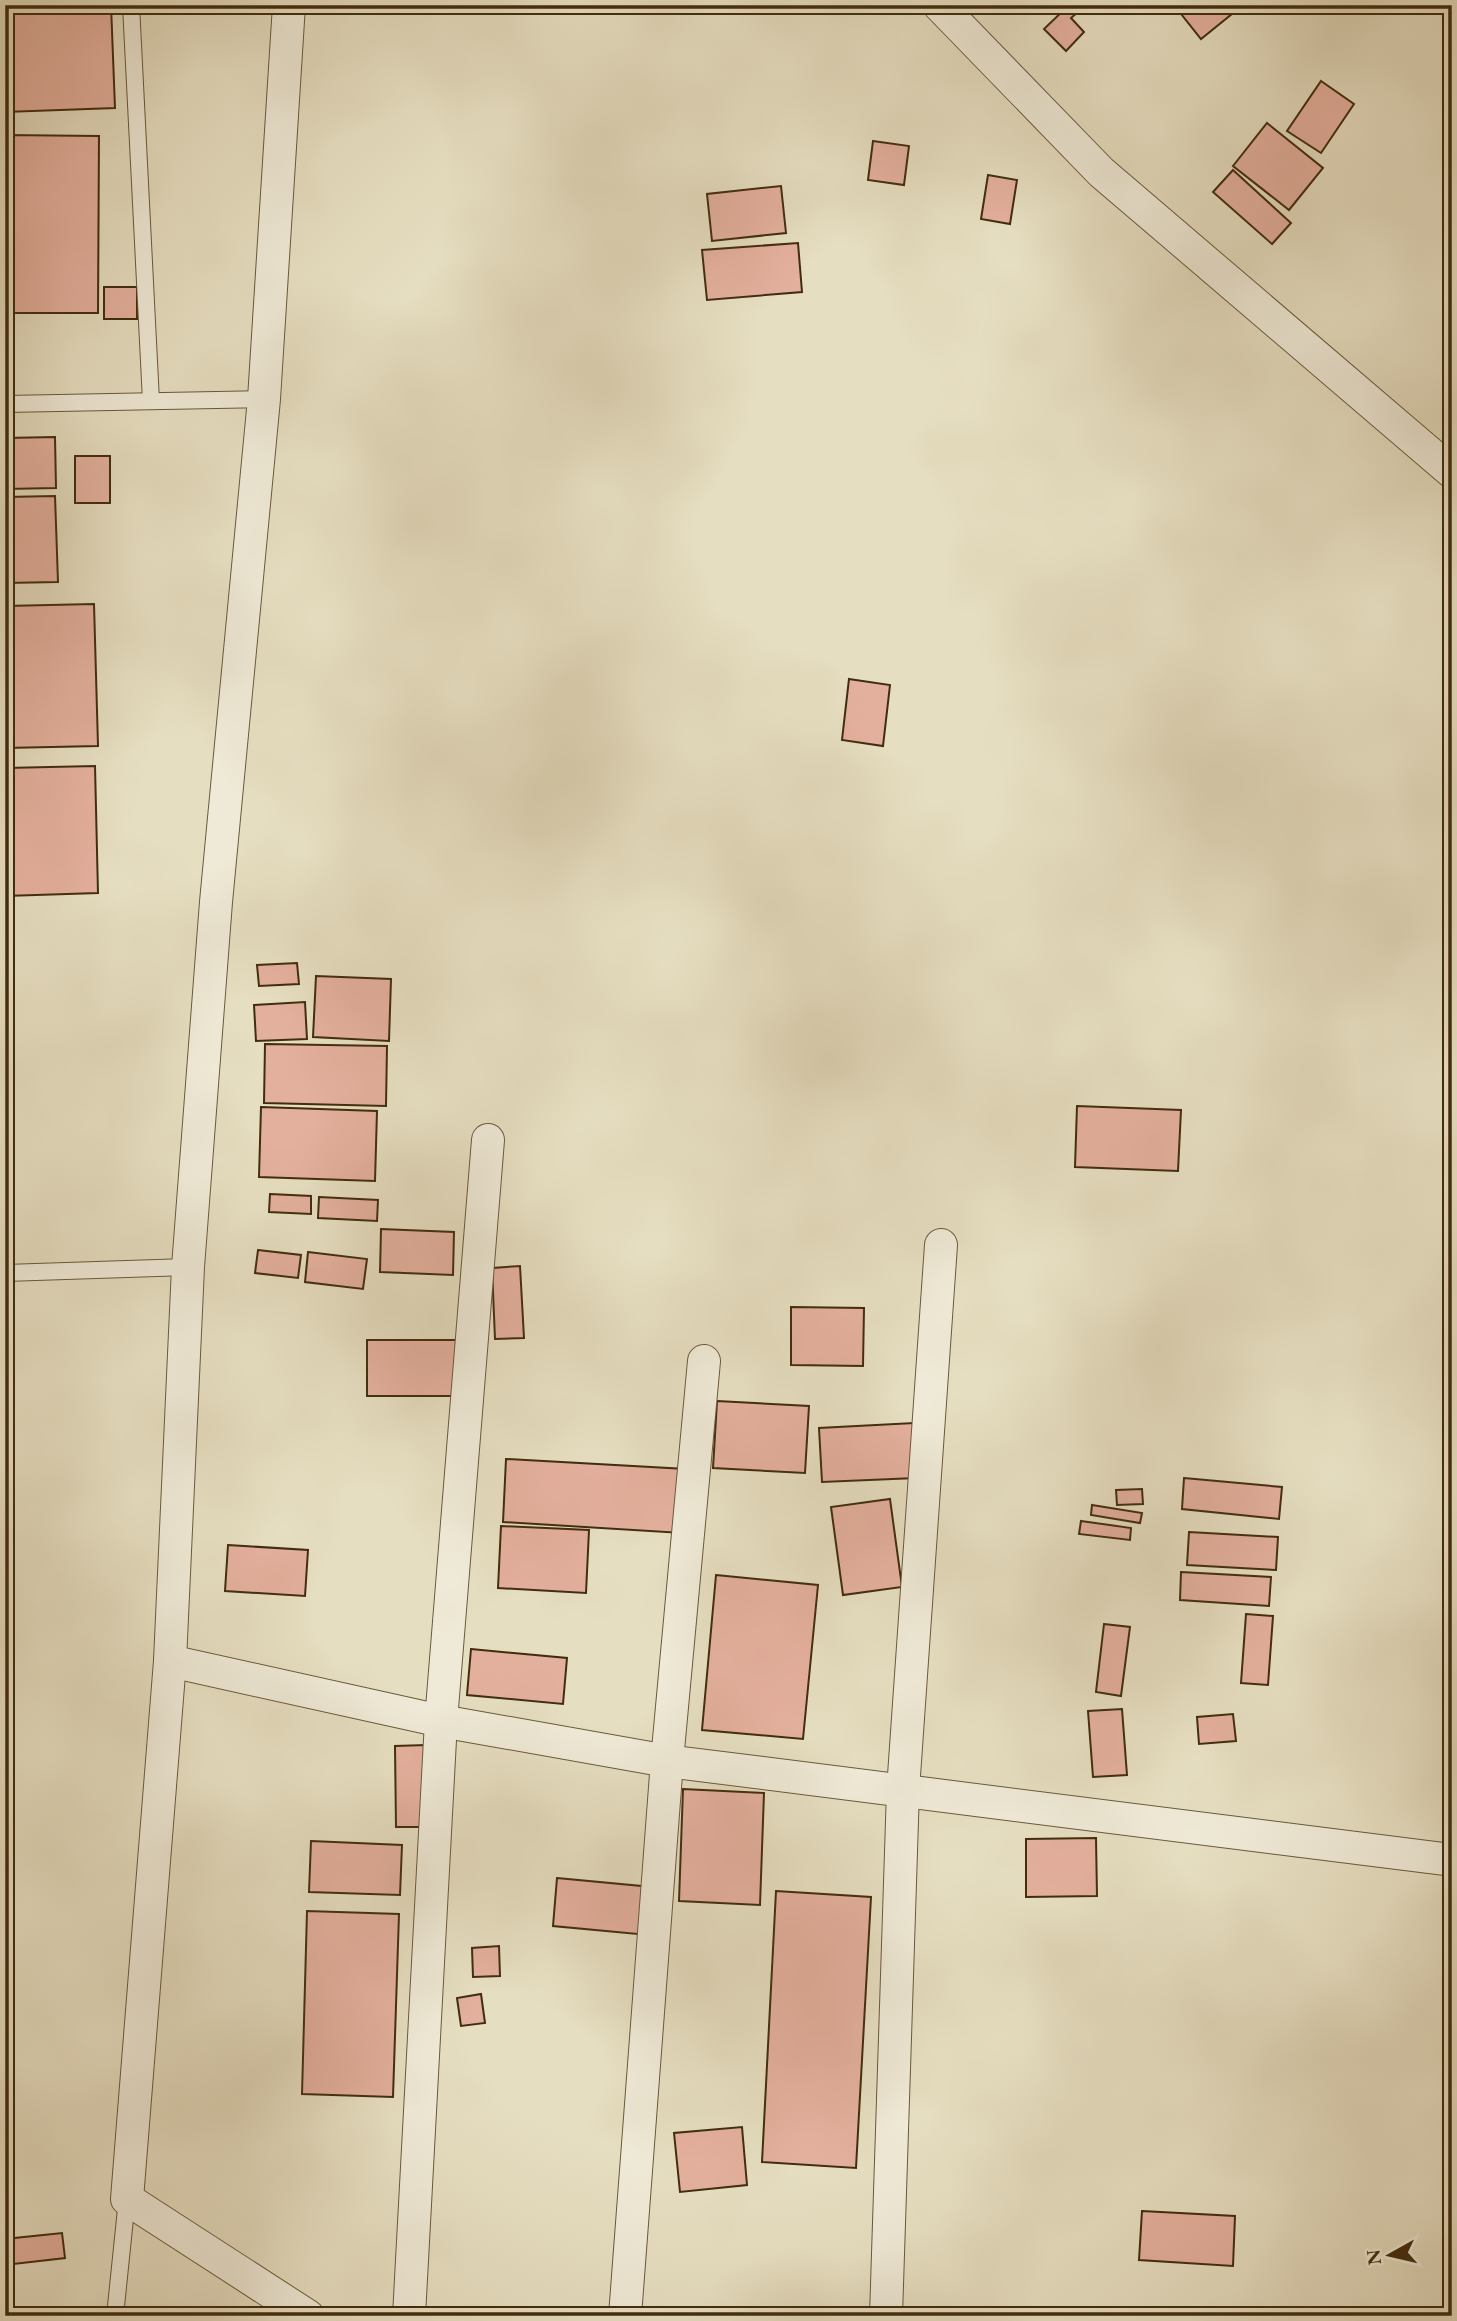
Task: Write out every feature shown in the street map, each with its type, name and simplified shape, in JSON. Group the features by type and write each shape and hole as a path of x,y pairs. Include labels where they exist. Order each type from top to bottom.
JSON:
{"street":[{"path":"289,5 264,399 216,902 188,1267 170,1661 127,2199 308,2316"},
{"path":"939,5 1101,172 1452,472"},
{"path":"409,2316 441,1721 488,1140"},
{"path":"886,2316 903,1790 941,1245"},
{"path":"625,2316 667,1761 704,1361"},
{"path":"170,1661 441,1721 667,1761 1452,1860"}],"lane":[{"path":"131,5 151,401"},
{"path":"5,404 264,399"},
{"path":"5,1273 188,1267"},
{"path":"115,2316 127,2199"}],"building":[{"path":"5,5 111,5 115,108 5,112"},
{"path":"1069,5 1078,12 1071,18 1084,32 1066,51 1044,29"},
{"path":"1174,5 1243,5 1201,39"},
{"path":"1321,81 1354,104 1321,153 1287,131"},
{"path":"1267,123 1323,168 1289,210 1233,166"},
{"path":"5,135 99,136 98,313 5,313"},
{"path":"873,141 909,146 904,185 868,180"},
{"path":"1233,170 1291,223 1272,244 1213,192"},
{"path":"988,175 1017,180 1010,224 981,219"},
{"path":"781,186 786,233 712,241 707,194"},
{"path":"798,243 802,292 707,300 702,250"},
{"path":"104,287 137,287 137,319 104,319"},
{"path":"55,437 56,488 5,489 5,438"},
{"path":"75,456 110,456 110,503 75,503"},
{"path":"55,496 58,582 5,583 5,497"},
{"path":"94,604 98,746 5,748 5,606"},
{"path":"849,679 890,685 883,746 842,740"},
{"path":"95,766 98,893 5,896 5,768"},
{"path":"297,963 299,984 259,986 257,965"},
{"path":"316,976 391,979 389,1041 313,1037"},
{"path":"305,1002 307,1039 256,1041 254,1005"},
{"path":"265,1044 387,1046 386,1106 264,1103"},
{"path":"1077,1106 1181,1110 1178,1171 1075,1167"},
{"path":"261,1107 377,1111 375,1181 259,1177"},
{"path":"270,1194 311,1196 311,1214 269,1212"},
{"path":"319,1197 378,1200 377,1221 318,1218"},
{"path":"381,1229 454,1232 453,1275 380,1272"},
{"path":"258,1250 301,1255 298,1278 255,1273"},
{"path":"308,1252 367,1259 363,1289 305,1282"},
{"path":"520,1266 524,1338 495,1339 492,1268"},
{"path":"791,1307 864,1308 863,1366 791,1365"},
{"path":"367,1340 459,1340 459,1396 367,1396"},
{"path":"717,1401 809,1406 805,1473 713,1468"},
{"path":"914,1423 916,1478 822,1482 819,1428"},
{"path":"506,1459 686,1469 682,1533 503,1522"},
{"path":"1184,1478 1282,1487 1279,1519 1182,1509"},
{"path":"1142,1489 1143,1504 1117,1505 1116,1490"},
{"path":"890,1499 902,1587 843,1595 831,1507"},
{"path":"1092,1505 1142,1513 1140,1523 1091,1515"},
{"path":"1081,1521 1131,1528 1130,1540 1079,1534"},
{"path":"501,1526 589,1530 586,1593 498,1588"},
{"path":"1189,1532 1278,1537 1276,1570 1187,1565"},
{"path":"228,1545 308,1550 305,1596 225,1591"},
{"path":"1181,1572 1271,1577 1269,1606 1180,1600"},
{"path":"716,1575 818,1585 803,1739 702,1730"},
{"path":"1246,1614 1273,1616 1268,1685 1241,1683"},
{"path":"1104,1624 1130,1627 1121,1696 1096,1692"},
{"path":"471,1649 567,1658 563,1704 467,1695"},
{"path":"1122,1709 1127,1775 1093,1777 1088,1711"},
{"path":"1233,1714 1236,1741 1199,1744 1197,1717"},
{"path":"426,1745 428,1827 396,1827 395,1746"},
{"path":"683,1789 764,1793 760,1905 679,1901"},
{"path":"1096,1838 1097,1896 1026,1897 1026,1839"},
{"path":"311,1841 402,1845 400,1895 309,1892"},
{"path":"557,1878 652,1887 648,1935 553,1926"},
{"path":"776,1891 871,1897 856,2168 762,2162"},
{"path":"307,1911 399,1914 393,2097 302,2094"},
{"path":"499,1946 500,1976 473,1977 472,1948"},
{"path":"481,1994 485,2023 461,2026 457,1998"},
{"path":"742,2127 747,2185 680,2192 674,2133"},
{"path":"1142,2211 1235,2216 1233,2266 1139,2260"},
{"path":"62,2233 65,2258 5,2265 5,2239"}]}
